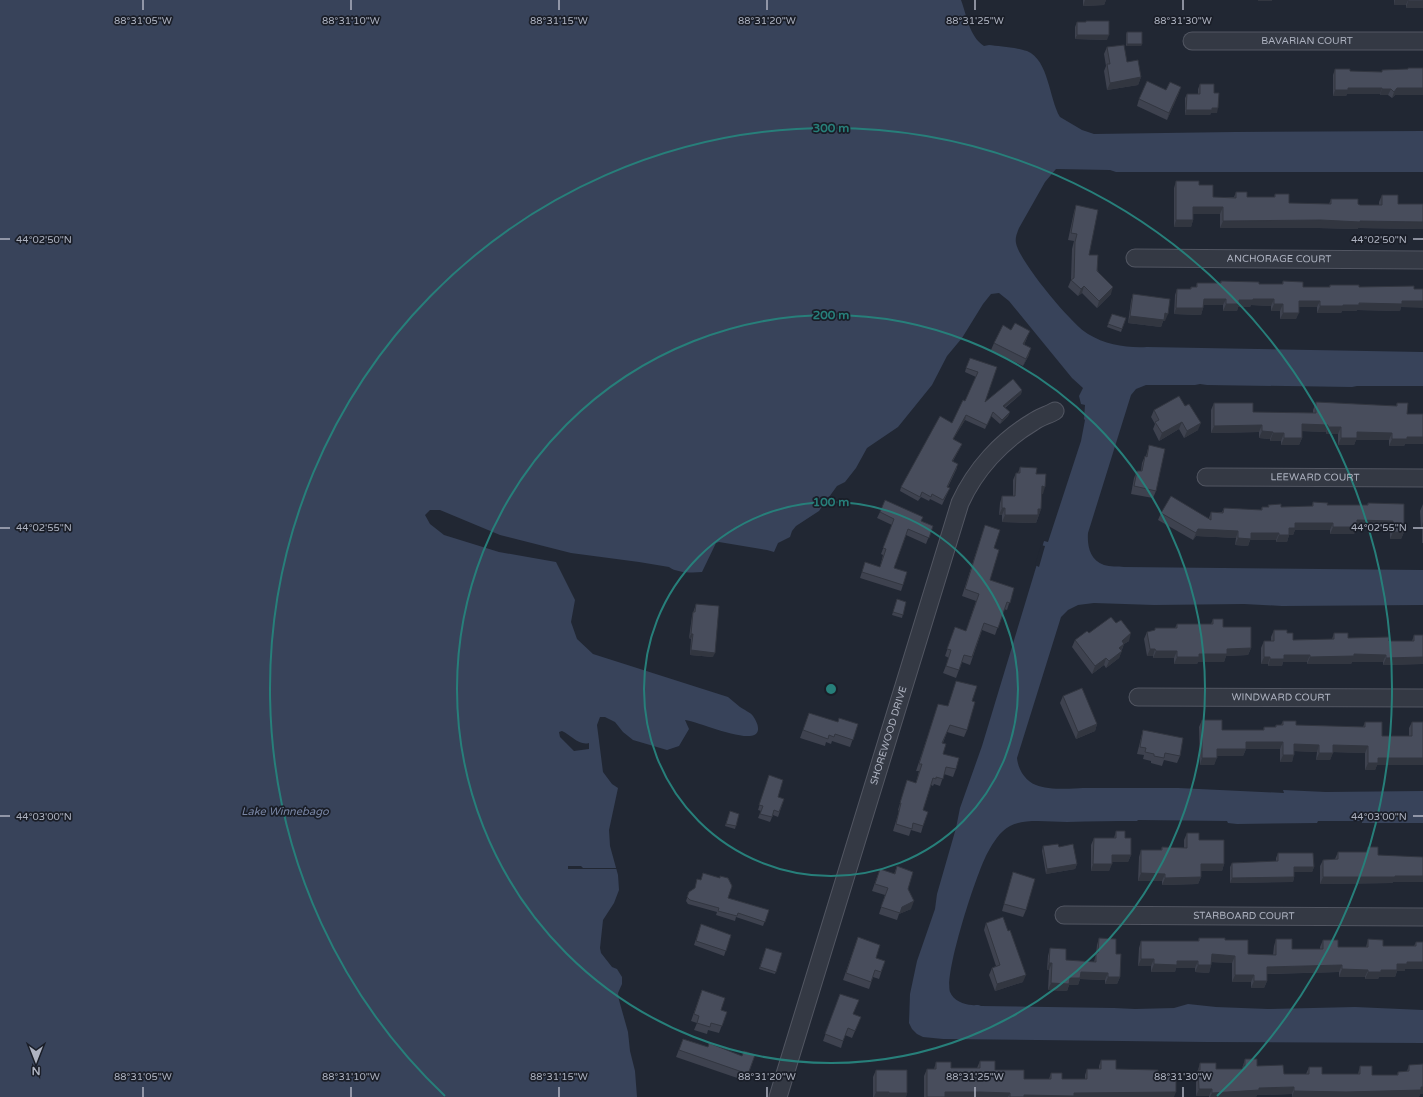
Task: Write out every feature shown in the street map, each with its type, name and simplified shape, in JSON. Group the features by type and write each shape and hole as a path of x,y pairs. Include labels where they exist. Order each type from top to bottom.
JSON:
{"street":[{"name":"BAVARIAN COURT","path":"1192,41 1423,41"},
{"name":"ANCHORAGE COURT","path":"1136,258 1423,260"},
{"name":"SHOREWOOD DRIVE","path":"778,1097 960,503 973,478 991,456 1015,434 1034,421 1055,411"},
{"name":"LEEWARD COURT","path":"1206,477 1423,478"},
{"name":"WINDWARD COURT","path":"1138,697 1423,698"},
{"name":"STARBOARD COURT","path":"1064,915 1423,917"}],"water":[{"name":"Lake Winnebago","path":"0,0 961,0 969,25 979,42 984,46 989,45 1008,47 1027,51 1034,56 1044,71 1060,117 1082,130 1094,134 1423,131 1423,172 1116,172 1110,170 1056,169 1045,182 1019,228 1016,236 1016,243 1026,264 1070,319 1088,334 1109,343 1139,347 1423,352 1423,386 1352,387 1200,384 1146,385 1136,389 1131,395 1088,533 1090,552 1095,560 1106,566 1124,567 1423,570 1423,605 1282,606 1244,604 1154,605 1094,603 1078,605 1068,610 1061,617 1017,758 1025,778 1041,787 1059,789 1178,788 1284,793 1283,790 1326,792 1423,791 1423,823 1318,821 1317,823 1237,824 1228,823 1227,821 1138,820 1067,822 1038,821 1023,822 1010,826 1000,834 992,845 983,863 956,944 949,981 951,995 956,1000 966,1004 981,1006 1135,1009 1174,1008 1188,1004 1216,1007 1268,1009 1355,1007 1423,1010 1423,1043 943,1039 923,1037 912,1029 909,1023 910,994 917,961 935,909 937,894 956,828 960,808 982,746 1044,541 1048,542 1081,441 1085,420 1085,405 1081,404 1079,396 1083,388 1072,378 1009,301 999,293 991,294 983,304 962,338 947,356 932,385 898,427 867,448 856,468 845,482 837,486 819,511 796,526 790,537 778,543 774,552 719,542 716,543 702,572 685,572 669,567 639,562 571,553 500,535 440,510 430,510 425,515 430,524 444,535 499,552 556,562 575,600 571,622 577,639 593,654 728,697 749,712 757,723 758,728 756,734 749,736 726,732 685,720 689,729 679,746 667,750 633,740 623,732 615,722 605,717 600,717 597,725 603,772 612,784 618,788 609,830 610,846 618,875 619,890 614,903 603,920 600,948 601,953 612,967 617,969 622,977 622,984 618,993 628,1032 630,1051 635,1071 637,1097 0,1097","holes":["562,731 578,742 585,744 589,743 589,749 574,751 560,737 559,732"]}],"pier":[{"path":"1041,545 1045,546 1039,567 1035,565"},
{"path":"568,866 581,866 583,868 619,869 568,869"}],"building":[{"path":"1423,0 1423,1 1408,1"},
{"path":"1109,21 1109,35 1077,35 1077,22"},
{"path":"1127,32 1142,32 1142,44 1127,44"},
{"path":"1124,45 1127,62 1138,60 1141,77 1110,83 1107,64 1110,64 1107,47"},
{"path":"1423,68 1423,88 1397,88 1394,92 1391,89 1382,88 1348,88 1348,90 1335,90 1335,69 1382,72 1382,70"},
{"path":"1147,81 1166,90 1170,82 1181,87 1169,113 1139,99"},
{"path":"1200,84 1214,84 1214,93 1219,93 1218,108 1212,108 1212,110 1186,110 1187,94 1200,94"},
{"path":"1176,181 1199,181 1199,185 1213,185 1213,197 1236,198 1236,192 1247,192 1247,197 1275,197 1275,194 1289,194 1289,203 1331,204 1331,199 1358,199 1358,204 1360,205 1382,205 1382,195 1398,195 1398,204 1423,204 1423,222 1360,222 1321,220 1223,221 1223,207 1193,207 1193,220 1176,220"},
{"path":"1076,205 1098,210 1089,255 1098,255 1097,271 1113,287 1099,301 1084,286 1081,289 1071,280 1074,278 1075,242 1077,234 1071,233"},
{"path":"1221,281 1259,282 1259,284 1283,284 1283,281 1303,282 1303,287 1330,287 1330,285 1359,285 1359,287 1414,286 1414,289 1423,289 1423,301 1402,301 1402,304 1359,303 1359,305 1320,306 1320,301 1299,301 1299,313 1283,313 1283,304 1274,304 1274,299 1239,300 1239,304 1226,304 1226,299 1204,299 1203,308 1176,308 1177,289 1191,289 1191,287 1197,287 1197,283 1221,283"},
{"path":"1133,294 1170,299 1168,314 1165,313 1164,320 1130,316"},
{"path":"1112,314 1126,318 1122,329 1108,324"},
{"path":"1015,323 1030,331 1023,344 1031,348 1026,359 994,343 1003,325 1011,330"},
{"path":"970,358 997,367 985,402 1013,379 1022,390 1003,406 1010,412 1002,420 993,412 987,425 966,415 953,439 962,444 952,461 958,464 947,487 950,488 943,500 932,494 931,497 922,492 920,497 901,487 940,416 952,423 963,400 965,401 978,372 966,368"},
{"path":"1179,396 1185,406 1189,404 1201,423 1187,431 1182,422 1162,433 1155,422 1159,420 1154,410"},
{"path":"1316,402 1397,406 1397,403 1408,403 1407,414 1423,414 1423,437 1392,439 1392,433 1357,432 1357,438 1341,438 1341,427 1302,424 1302,438 1284,438 1284,433 1262,431 1262,425 1214,426 1214,403 1253,403 1253,412 1316,413"},
{"path":"1149,445 1165,449 1156,491 1134,486 1137,471 1142,471"},
{"path":"1020,467 1037,468 1036,474 1046,474 1045,487 1042,486 1041,509 1038,509 1038,515 1005,515 1005,508 1002,508 1002,496 1015,496 1016,473 1020,473"},
{"path":"1171,496 1211,520 1211,512 1223,513 1224,508 1262,510 1262,507 1269,507 1268,505 1281,504 1281,507 1313,506 1313,502 1328,503 1327,505 1368,505 1368,503 1404,504 1404,532 1393,532 1393,521 1357,520 1357,527 1333,527 1333,523 1295,523 1295,528 1289,528 1289,535 1279,535 1279,533 1251,533 1251,539 1238,538 1238,531 1198,529 1196,533 1161,513"},
{"path":"885,500 923,517 921,521 933,526 929,538 908,529 894,568 907,572 903,585 862,572 865,562 880,567 886,549 883,548 894,519 880,512"},
{"path":"985,525 1000,530 994,548 999,550 990,580 1014,588 1010,603 1007,602 998,628 984,623 972,657 964,655 959,670 946,666 951,650 947,649 955,627 966,631 979,594 965,589"},
{"path":"897,599 906,602 903,615 893,612"},
{"path":"696,604 719,606 715,653 691,650 693,612 695,612"},
{"path":"1111,617 1116,623 1121,620 1131,633 1122,641 1124,644 1119,648 1122,651 1109,661 1106,658 1095,666 1075,640 1087,631 1089,633"},
{"path":"1213,619 1223,619 1223,627 1251,627 1251,648 1227,649 1227,654 1199,654 1199,657 1177,657 1177,651 1156,651 1155,649 1150,649 1147,632 1155,630 1155,628 1177,628 1177,624 1213,624"},
{"path":"1274,630 1287,630 1287,633 1293,633 1293,640 1334,639 1334,633 1348,633 1348,638 1389,637 1389,641 1414,641 1414,635 1423,635 1423,657 1386,658 1386,655 1354,654 1354,656 1310,657 1310,655 1284,655 1284,659 1270,659 1270,657 1264,657 1264,641 1274,641"},
{"path":"956,681 977,686 972,701 975,702 967,730 950,725 942,743 946,744 943,754 959,758 956,769 946,767 943,779 936,777 936,779 933,778 923,810 928,812 923,826 913,823 912,829 896,824 900,803 907,780 916,783 922,764 919,764 938,704 948,706"},
{"path":"1082,688 1097,724 1078,732 1063,696"},
{"path":"809,713 838,722 839,718 858,724 853,740 835,734 834,737 829,735 828,739 803,730"},
{"path":"1202,720 1222,720 1222,730 1264,730 1264,727 1276,727 1276,725 1283,725 1283,721 1296,721 1296,725 1365,727 1365,722 1382,722 1382,736 1412,736 1412,722 1423,722 1423,758 1378,758 1378,763 1368,763 1368,746 1333,745 1333,753 1319,753 1319,745 1294,744 1294,755 1283,755 1283,742 1246,742 1246,749 1217,749 1217,758 1202,758"},
{"path":"1143,730 1183,738 1180,756 1165,753 1164,758 1145,752 1146,748 1140,747"},
{"path":"769,775 783,780 778,797 784,799 779,812 774,810 772,817 760,814 763,806 759,805"},
{"path":"730,811 739,814 736,826 726,824"},
{"path":"1116,831 1125,831 1125,838 1131,838 1131,855 1112,855 1112,864 1093,864 1094,838 1116,838"},
{"path":"1187,833 1199,833 1199,840 1224,840 1224,864 1201,864 1201,877 1165,878 1165,874 1141,873 1141,850 1162,850 1162,847 1187,848"},
{"path":"1058,844 1059,847 1073,844 1077,864 1047,869 1043,846"},
{"path":"1368,847 1378,847 1378,855 1423,857 1423,876 1323,877 1323,860 1338,859 1338,852 1368,852"},
{"path":"1278,853 1313,853 1314,867 1294,867 1294,877 1232,878 1232,863 1278,861"},
{"path":"897,866 913,872 908,889 914,901 902,907 900,913 881,907 888,888 875,884 880,869 895,874"},
{"path":"1013,872 1035,879 1026,910 1004,904"},
{"path":"703,873 720,878 720,876 728,878 732,886 728,898 769,910 765,922 738,913 737,916 718,911 719,908 690,900 687,897 689,892 695,888 697,879 701,880"},
{"path":"1003,917 1008,931 1010,930 1026,975 997,984 992,968 1000,965 986,923"},
{"path":"701,924 731,935 726,951 696,941"},
{"path":"858,937 880,945 876,958 885,961 881,972 875,970 871,982 846,973"},
{"path":"1099,938 1116,939 1116,954 1121,954 1120,977 1108,977 1108,973 1081,972 1080,978 1070,978 1069,984 1051,983 1052,963 1049,963 1050,948 1066,949 1066,960 1096,962"},
{"path":"1199,938 1248,940 1248,954 1276,955 1276,939 1292,939 1292,949 1323,949 1323,940 1338,940 1338,947 1368,947 1368,939 1383,940 1383,946 1416,946 1416,942 1423,942 1423,962 1407,962 1407,964 1397,964 1397,970 1381,970 1381,972 1342,969 1342,965 1267,967 1267,981 1254,981 1254,975 1235,975 1235,956 1212,954 1211,965 1198,965 1198,961 1177,961 1177,965 1154,964 1154,959 1141,959 1141,941 1199,941"},
{"path":"766,948 782,953 776,972 760,967"},
{"path":"702,990 725,998 721,1010 727,1012 722,1026 711,1023 710,1027 697,1023 699,1016 694,1014"},
{"path":"840,994 859,1000 853,1014 861,1017 855,1031 848,1028 843,1041 825,1034"},
{"path":"683,1039 708,1047 709,1043 742,1056 744,1051 755,1055 748,1074 679,1050"},
{"path":"1245,1059 1257,1059 1257,1066 1283,1065 1284,1074 1309,1074 1309,1067 1322,1067 1322,1074 1360,1074 1360,1066 1372,1066 1372,1075 1398,1075 1398,1072 1409,1071 1409,1065 1423,1064 1423,1087 1421,1087 1421,1090 1346,1092 1294,1091 1294,1087 1259,1088 1259,1090 1212,1093 1212,1089 1199,1089 1198,1070 1200,1070 1200,1063 1216,1063 1216,1069 1243,1069 1243,1066 1245,1066"},
{"path":"1101,1060 1116,1060 1116,1069 1158,1070 1158,1073 1176,1073 1176,1092 1074,1093 1074,1096 1024,1095 1024,1097 1010,1097 1010,1093 945,1092 945,1097 927,1097 927,1069 936,1069 936,1062 951,1062 951,1068 980,1068 980,1061 995,1061 995,1070 1024,1070 1024,1079 1051,1079 1051,1073 1062,1073 1062,1079 1087,1079 1087,1069 1101,1069"},
{"path":"876,1070 907,1070 907,1093 876,1092"}]}
